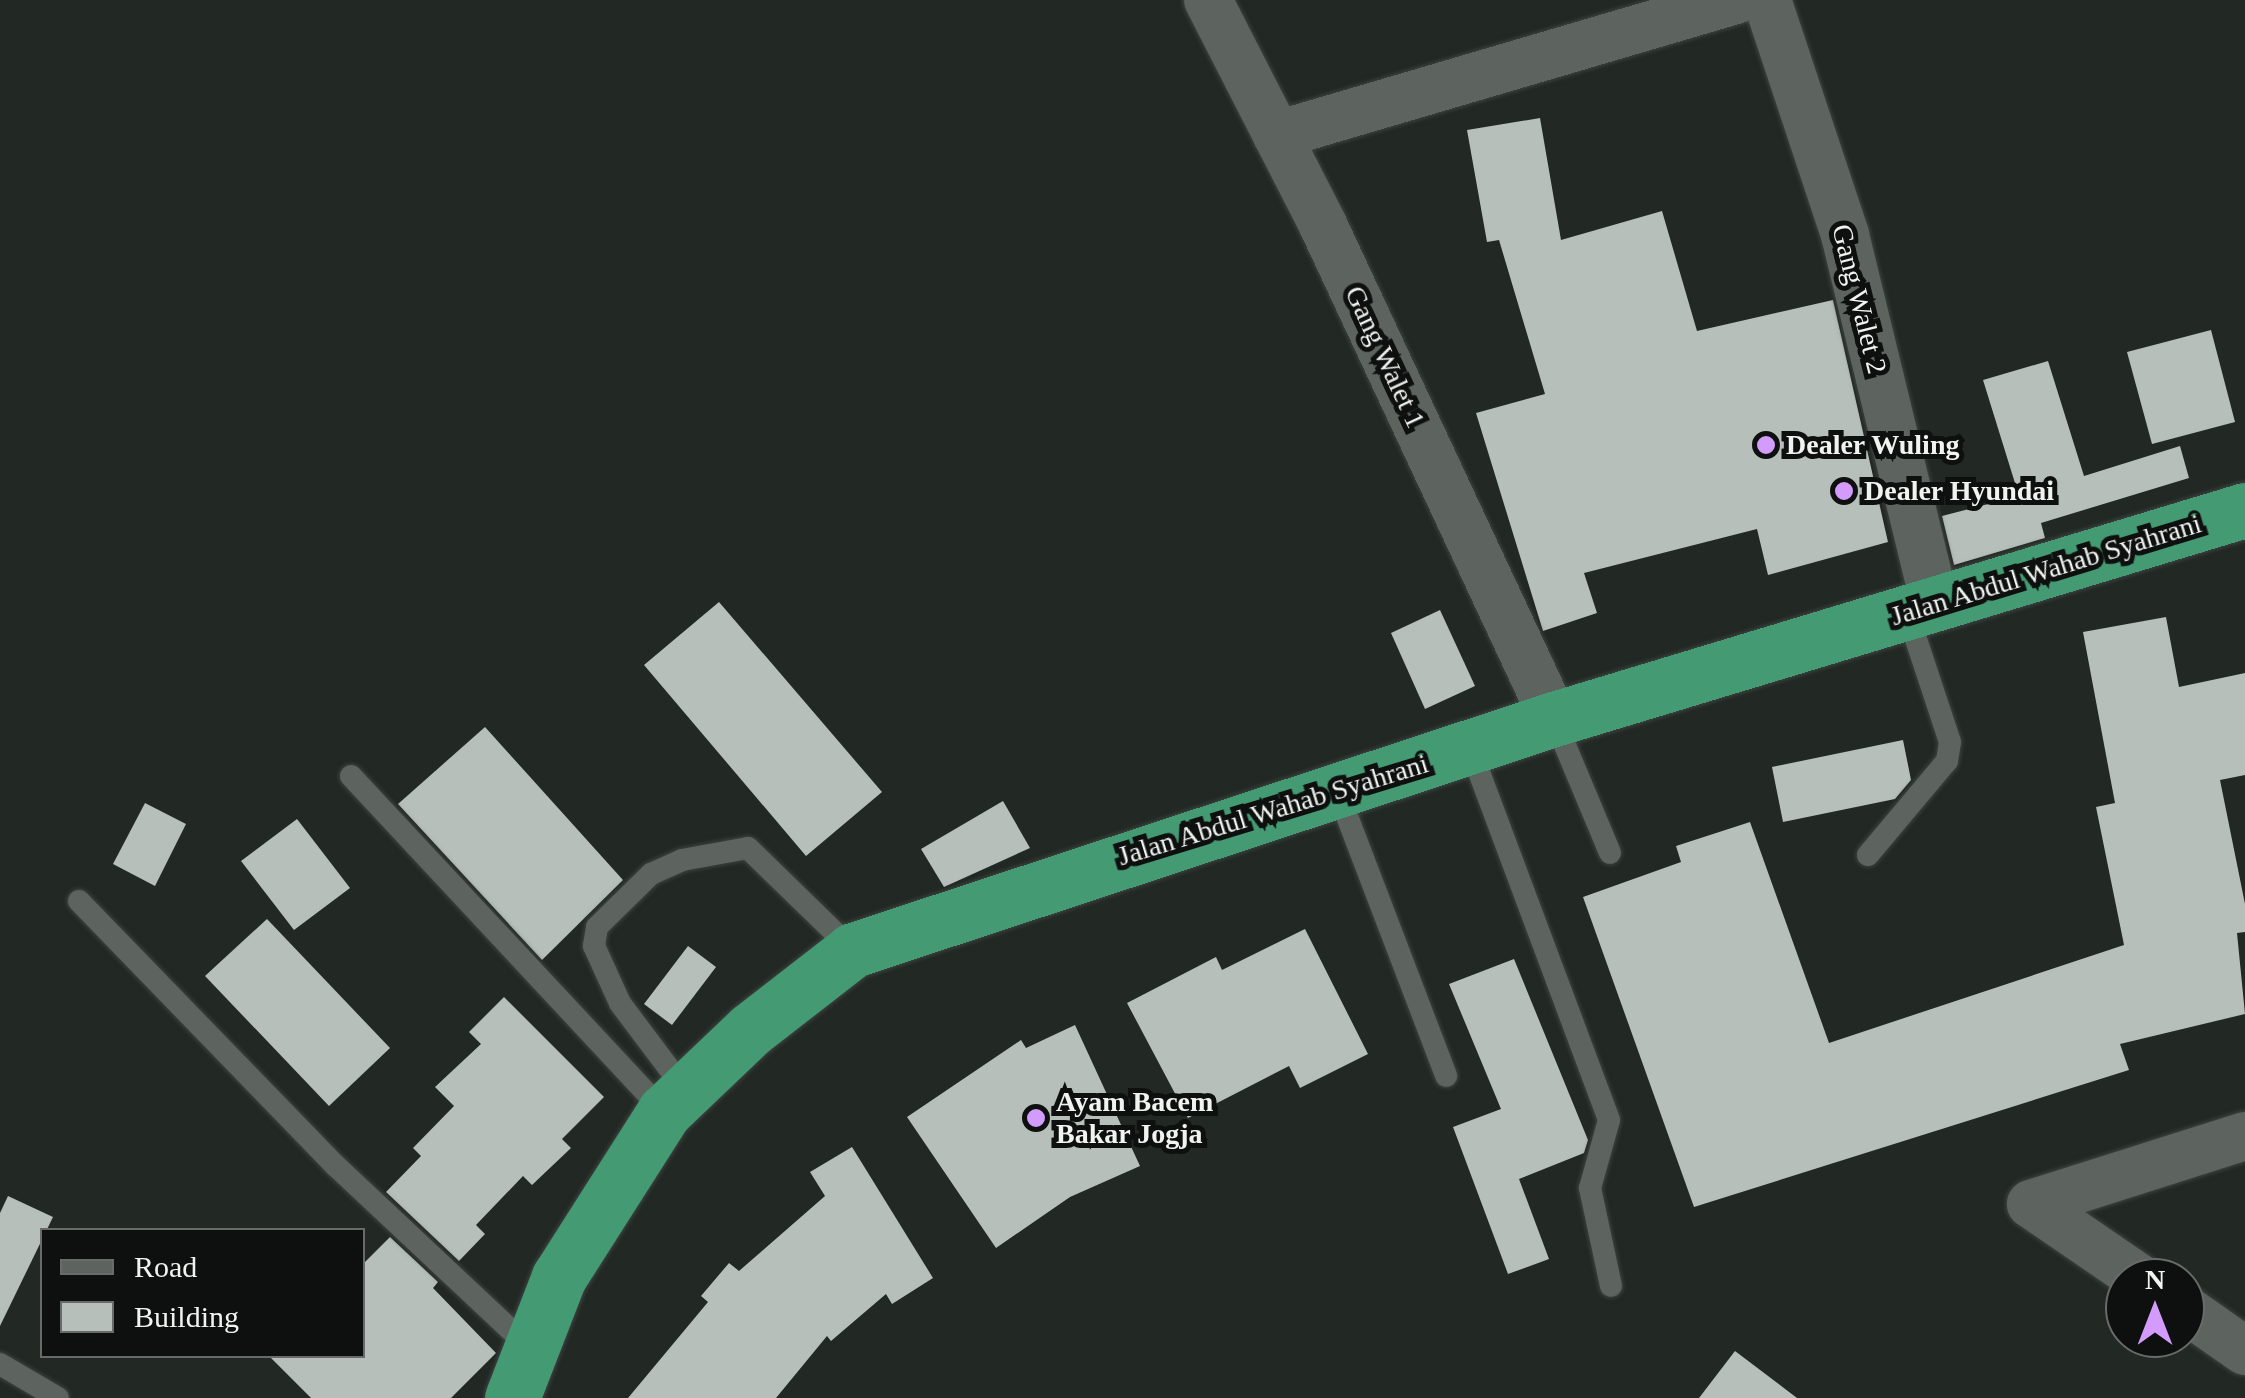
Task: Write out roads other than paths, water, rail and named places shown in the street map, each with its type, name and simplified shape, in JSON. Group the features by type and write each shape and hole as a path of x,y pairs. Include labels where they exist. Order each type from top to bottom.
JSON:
{"highway":[{"name":"Jalan Abdul Wahab Syahrani","path":"512,1398 559,1277 675,1102 750,1030 853,950 1554,719 2245,510"}],"street":[{"name":"Gang Walet 1","path":"1208,0 1277,135 1554,719"},
{"path":"1277,135 1738,0"},
{"name":"Gang Walet 2","path":"1767,0 1844,235 1921,608"},
{"path":"2110,1258 2031,1204 2245,1136"},
{"path":"2205,1323 2245,1350"}],"lane":[{"path":"1868,855 1947,761 1950,742 1921,608"},
{"path":"1554,719 1610,853"},
{"path":"1470,748 1609,1120 1590,1188 1611,1286"},
{"path":"351,776 675,1102"},
{"path":"1336,790 1446,1076"},
{"path":"675,1102 620,1003 594,946 597,928 651,874 682,860 748,848 853,950"},
{"path":"79,900 336,1166 530,1348"},
{"path":"0,1364 58,1398"}],"place":[{"name":"Dealer Wuling","path":"1766,445"},
{"name":"Dealer Hyundai","path":"1844,491"},
{"name":"Ayam Bacem Bakar Jogja","path":"1036,1118"}]}
